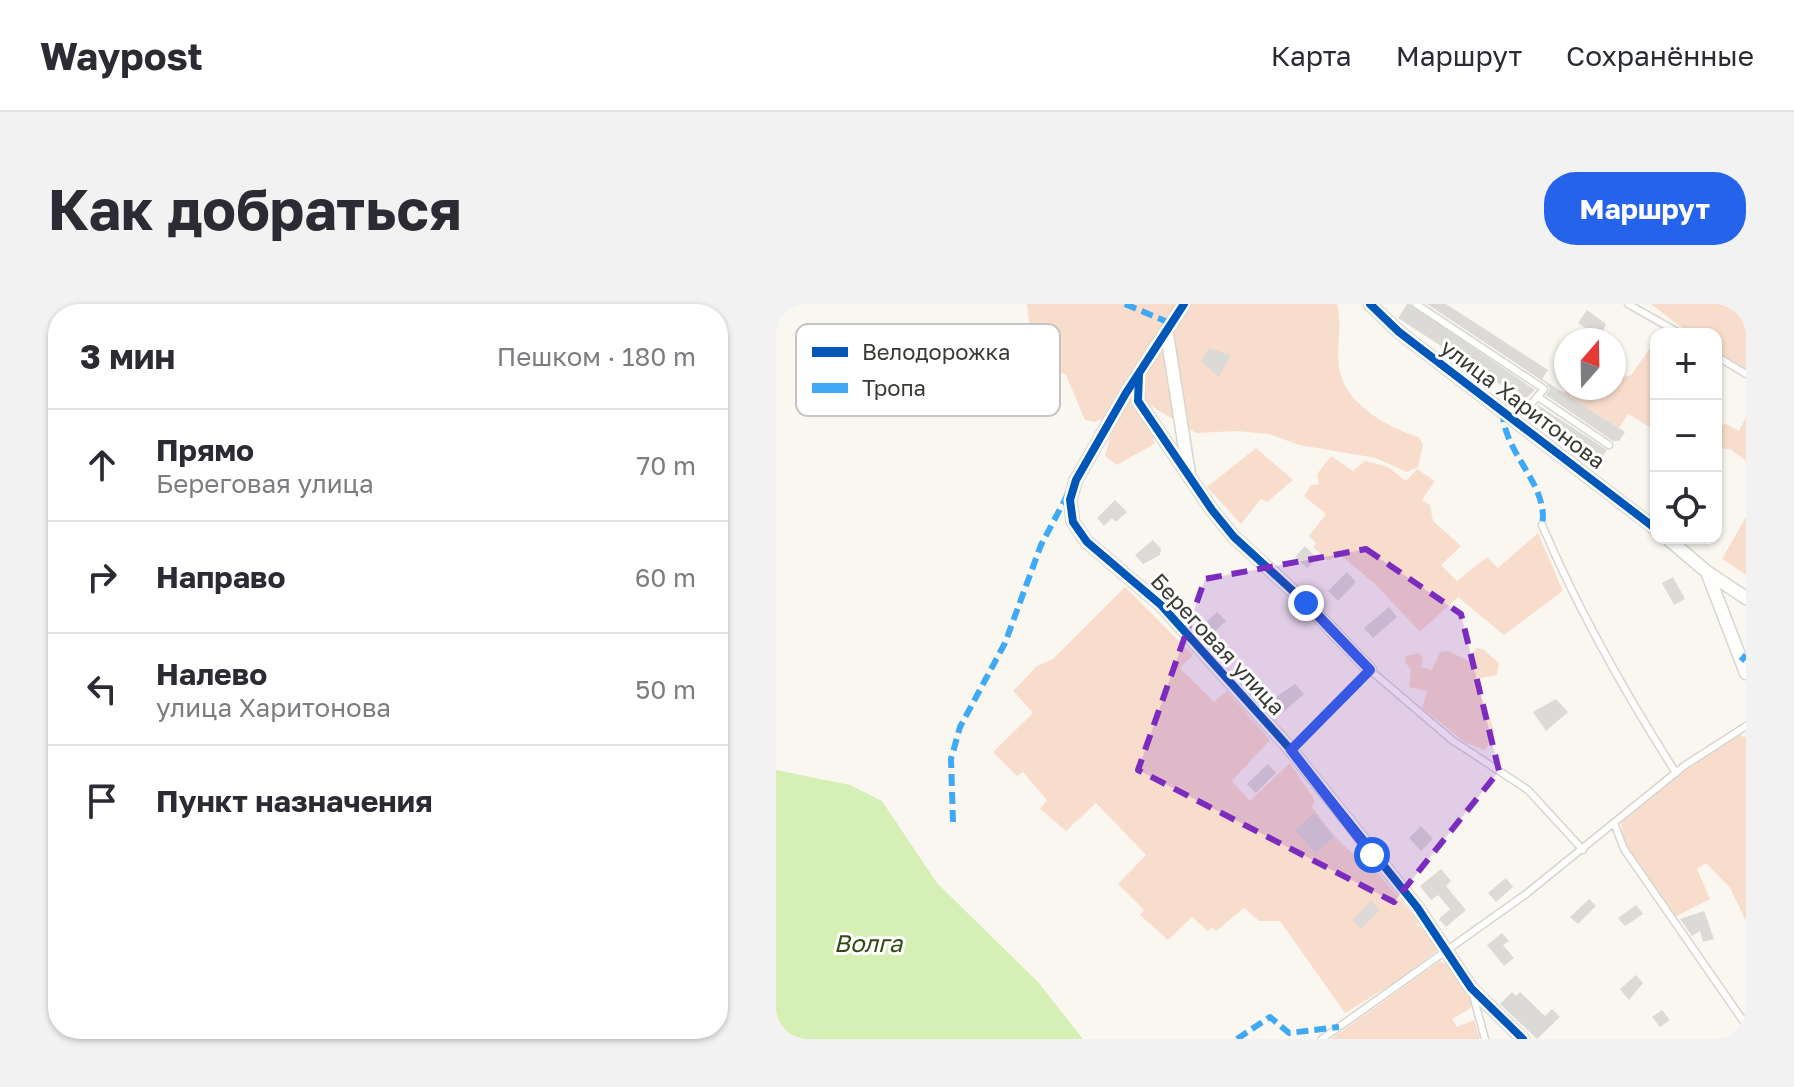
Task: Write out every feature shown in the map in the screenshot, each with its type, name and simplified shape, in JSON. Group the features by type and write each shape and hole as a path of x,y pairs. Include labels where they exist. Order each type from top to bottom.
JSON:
{"street":[{"name":"Береговая улица","path":"1184,304 1076,480 1070,500 1073,522 1087,542 1154,599 1291,750 1447,950 1471,988 1523,1039"},
{"name":"улица Харитонова","path":"1375,305 1399,332 1650,524"},
{"path":"1167,329 1190,477"},
{"path":"1139,374 1138,401 1234,537 1306,603 1370,670"},
{"path":"1674,544 1707,572 1746,598"},
{"path":"1707,572 1746,673"}],"lane":[{"path":"1416,304 1544,389 1527,406 1503,410"},
{"path":"1628,304 1670,328"},
{"path":"1722,360 1746,374"},
{"path":"1538,397 1609,445"},
{"path":"1542,525 1596,639 1632,705 1676,773"},
{"path":"1291,750 1370,670 1460,747 1521,784 1583,850"},
{"path":"1322,1039 1583,850 1676,773 1746,726"},
{"path":"1614,823 1633,863 1746,1025"},
{"name":"Береговая улица","path":"1471,988 1485,1039"}],"highlighted area":[{"path":"1366,549 1461,614 1499,771 1394,902 1138,770 1205,579"}],"shaded area":[{"path":"1027,304 1337,304 1339,364 1344,384 1371,414 1419,437 1423,445 1418,467 1407,472 1376,458 1299,445 1269,434 1236,431 1196,433 1146,403 1153,423 1154,444 1117,465 1105,456 1111,434 1108,417 1095,422 1085,420 1066,375 1060,371 1060,324 1029,324"},
{"path":"1651,304 1746,304 1746,369 1722,355 1722,328 1682,328"},
{"path":"1650,348 1650,427 1628,414 1619,428 1575,400 1626,400 1626,376 1631,375"},
{"path":"1746,417 1746,461 1722,446 1724,423 1739,431"},
{"path":"1256,448 1293,480 1267,502 1261,499 1241,524 1207,487"},
{"path":"1331,456 1353,471 1365,461 1388,467 1406,481 1417,469 1435,481 1422,500 1430,505 1433,521 1461,546 1441,565 1457,581 1487,557 1498,568 1538,533 1563,591 1504,635 1458,597 1420,632 1375,584 1340,555 1328,561 1313,547 1316,543 1309,536 1326,514 1304,496 1311,485 1319,484 1317,474"},
{"path":"1746,517 1746,575 1722,559"},
{"path":"1125,587 1193,655 1180,668 1214,702 1227,691 1270,740 1232,781 1250,801 1290,763 1315,801 1312,807 1330,830 1350,851 1367,860 1438,950 1397,981 1345,1013 1280,921 1259,921 1244,908 1216,931 1212,927 1208,931 1192,917 1168,940 1140,915 1144,910 1118,884 1146,855 1096,803 1066,831 1040,809 1047,800 1023,772 1017,776 993,752 1033,713 1013,691 1037,666 1053,659"},
{"path":"1476,648 1483,649 1499,663 1497,675 1475,679 1495,733 1485,750 1466,743 1422,708 1427,691 1409,687 1411,670 1405,662 1406,656 1419,653 1423,658 1421,667 1432,670 1440,652 1449,651 1468,661"},
{"path":"1740,735 1746,737 1746,921 1730,888 1706,863 1697,869 1710,899 1675,917 1632,855 1622,830 1622,820 1686,768"},
{"path":"1440,961 1449,965 1472,1003 1471,1008 1452,1019 1457,1027 1474,1020 1480,1039 1331,1039"}],"water":[{"name":"Волга","path":"776,770 850,785 882,801 937,883 1038,982 1083,1039 776,1039"}],"building":[{"path":"1407,304 1535,390 1524,400 1398,318"},
{"path":"1427,304 1446,304 1548,370 1542,379 1554,387 1554,400 1575,400 1625,432 1619,441 1613,441 1546,395 1550,389 1547,384"},
{"path":"1587,310 1606,324 1604,328 1586,328 1578,323"},
{"path":"1209,348 1231,355 1219,377 1201,362"},
{"path":"1538,405 1607,450 1599,462 1533,416"},
{"path":"1115,500 1127,512 1116,522 1112,518 1104,526 1097,518"},
{"path":"1153,540 1161,549 1160,555 1143,564 1135,555"},
{"path":"1305,546 1317,558 1307,568 1295,557"},
{"path":"1347,572 1356,582 1338,601 1328,591"},
{"path":"1673,577 1685,599 1674,605 1662,583"},
{"path":"1389,607 1397,617 1373,638 1364,628"},
{"path":"1217,612 1226,621 1211,635 1202,626"},
{"path":"1295,684 1304,694 1282,713 1270,701"},
{"path":"1556,699 1568,712 1546,731 1533,712"},
{"path":"1268,764 1276,773 1256,793 1247,784"},
{"path":"1314,813 1334,837 1315,853 1295,830"},
{"path":"1421,826 1433,839 1421,851 1409,838"},
{"path":"1441,869 1451,881 1446,886 1466,910 1446,927 1439,919 1450,909 1438,895 1431,900 1420,886"},
{"path":"1506,878 1513,887 1496,902 1488,893"},
{"path":"1589,899 1596,906 1578,924 1570,917"},
{"path":"1371,901 1380,910 1361,929 1352,920"},
{"path":"1636,905 1643,914 1625,926 1618,918"},
{"path":"1704,911 1714,939 1703,942 1700,931 1692,936 1680,919"},
{"path":"1502,933 1509,941 1503,945 1514,958 1504,966 1487,945"},
{"path":"1636,975 1643,983 1629,1000 1620,989"},
{"path":"1512,992 1516,996 1520,992 1545,1016 1552,1009 1560,1017 1537,1039 1500,1004"},
{"path":"1662,1010 1670,1020 1660,1027 1652,1017"}],"marked path":[{"path":"1125,304 1170,323"},
{"path":"1503,410 1509,440 1539,496 1543,510 1542,525"},
{"path":"953,822 951,759 960,727 1005,643 1041,545 1068,494"},
{"path":"1741,661 1746,655"},
{"path":"1237,1039 1270,1017 1289,1033 1339,1027"}],"cycle path":[{"path":"1184,304 1126,393 1076,480 1070,500 1073,522 1087,542 1161,605 1291,750 1417,907 1471,988 1523,1039"},
{"path":"1370,304 1399,332 1650,524"},
{"path":"1139,374 1138,401 1212,510 1234,537 1306,603 1370,670"}],"route":[{"path":"1306,603 1370,670 1291,750 1372,855"}]}
